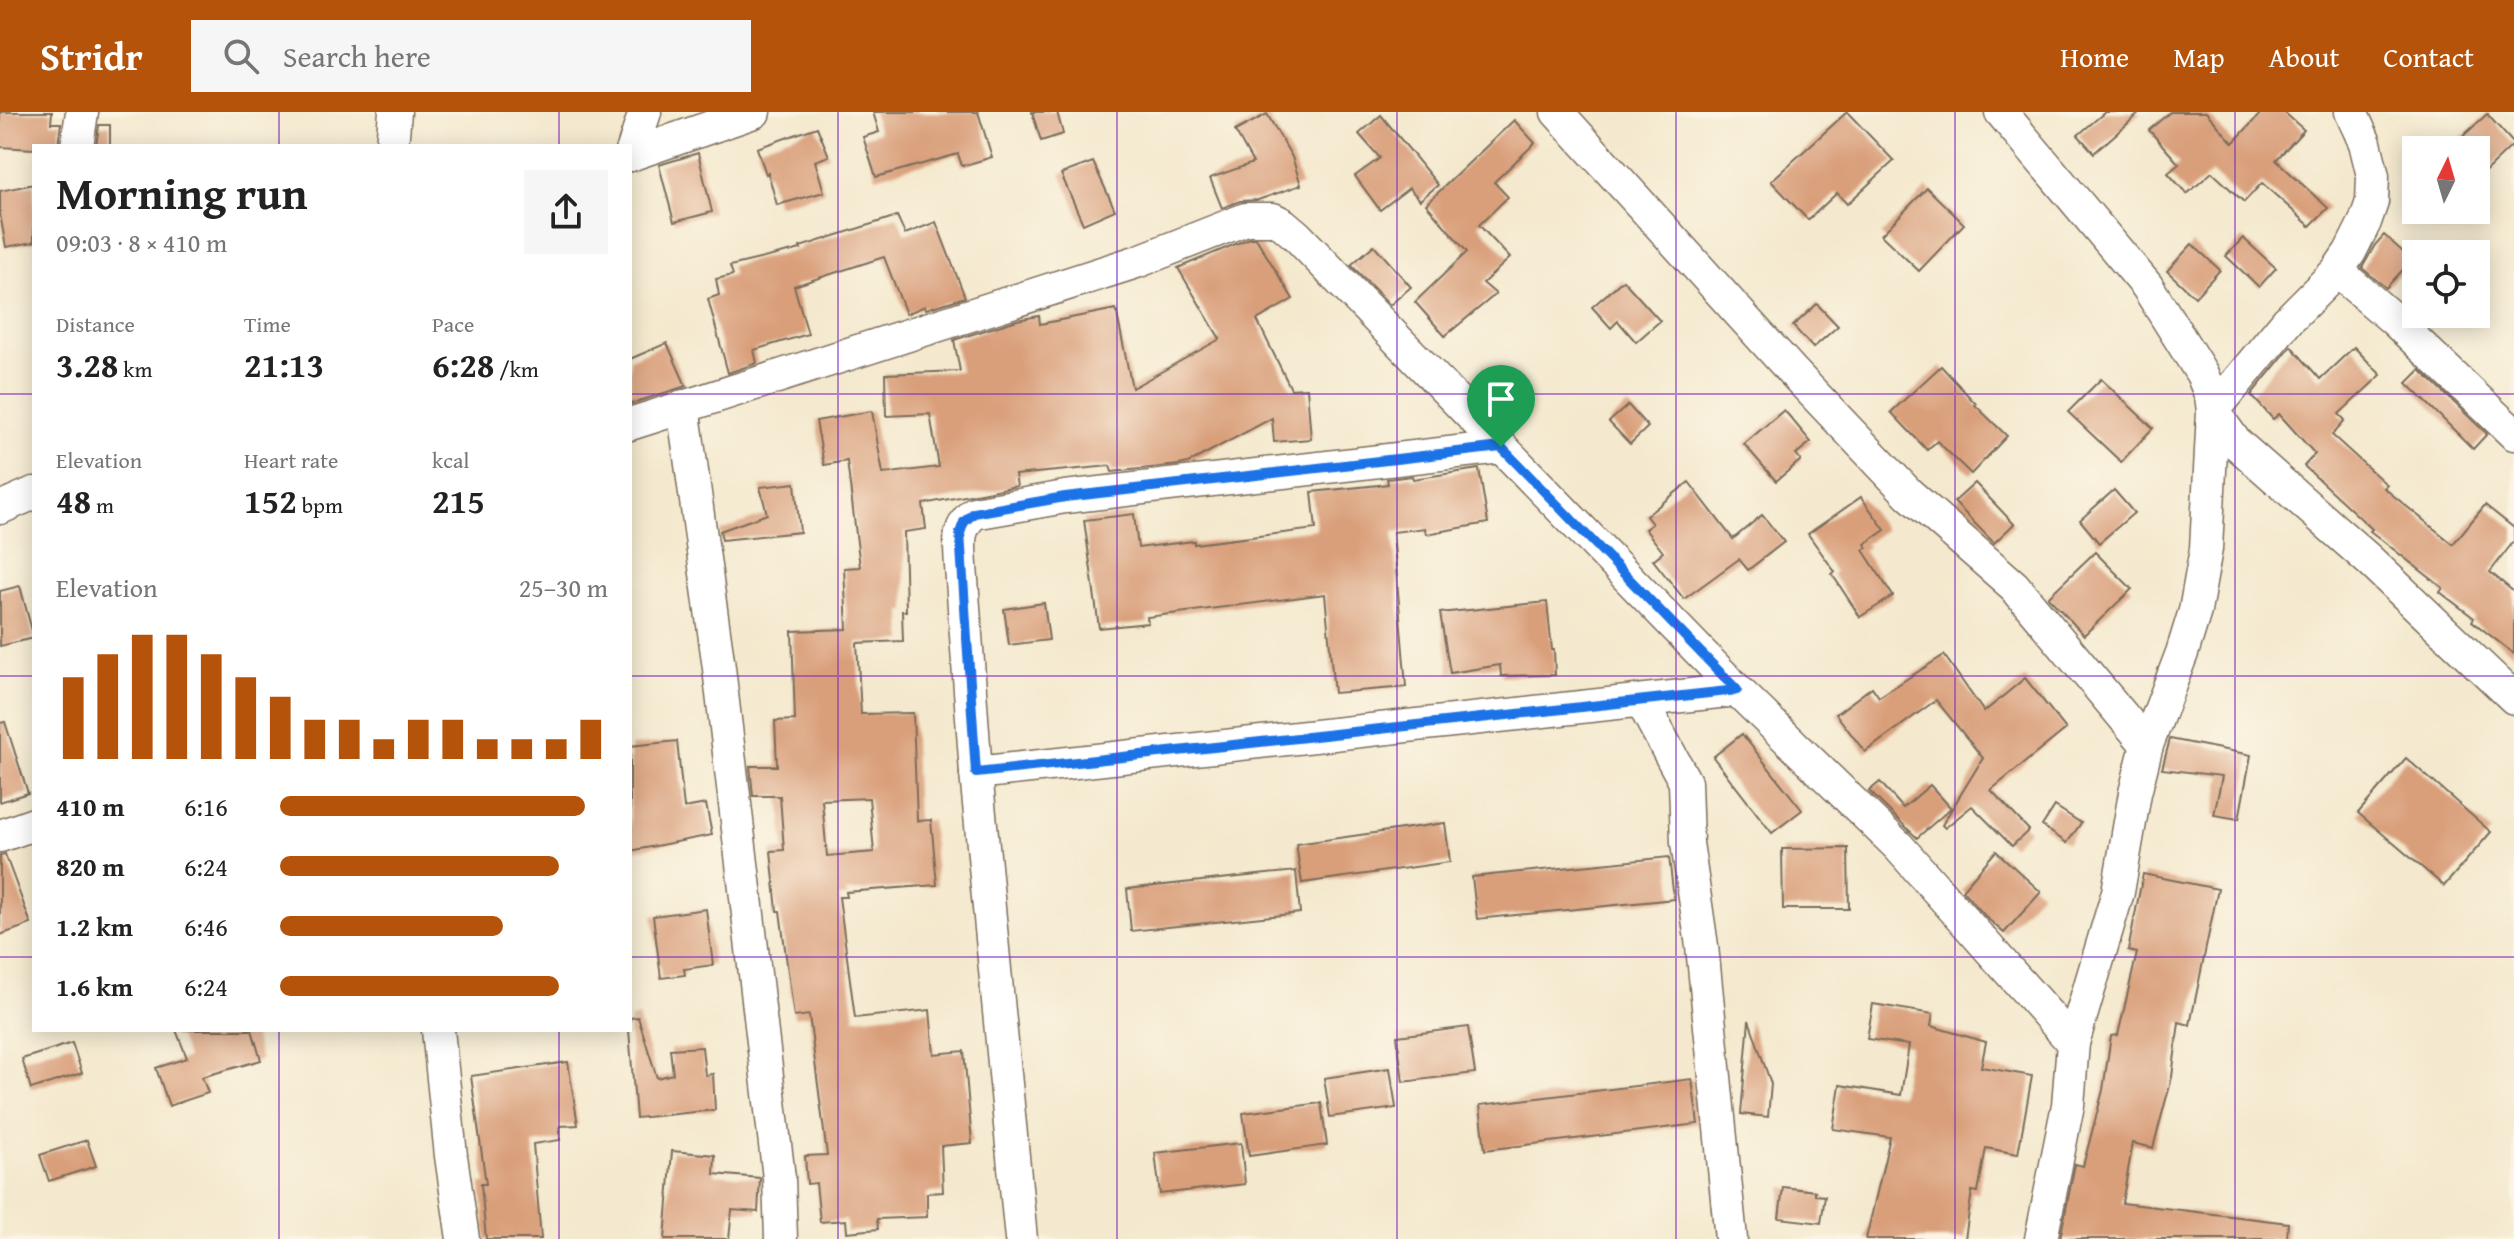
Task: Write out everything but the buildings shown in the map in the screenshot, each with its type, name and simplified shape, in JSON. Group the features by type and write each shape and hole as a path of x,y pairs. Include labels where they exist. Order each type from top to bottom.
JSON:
{"street":[{"path":"77,144 82,112"},
{"path":"392,144 395,112"},
{"path":"632,149 645,112"},
{"path":"632,154 754,112"},
{"path":"1557,112 1792,371 1909,494 2014,586 2147,745"},
{"path":"2001,112 2147,286 2202,374 2213,411 2206,549 2195,611 2147,745 2135,793 2118,892 2073,1043 2068,1105 2041,1239"},
{"path":"2213,411 2288,320 2337,271 2350,252 2372,202 2373,176 2351,112"},
{"path":"632,423 1139,261 1246,219 1273,219 1296,235 1737,690 1898,846 2073,1043"},
{"path":"2337,271 2393,319 2514,434"},
{"path":"683,406 719,668 770,1101 779,1178 781,1239"},
{"path":"2213,411 2236,443 2369,560 2514,698"},
{"path":"1021,1239 976,773 960,533 964,522 974,513 1065,497 1501,447"},
{"path":"0,508 32,494"},
{"path":"976,773 1737,690"},
{"path":"1642,702 1685,782 1687,843 1702,946 1731,1239"},
{"path":"0,836 32,825"},
{"path":"438,1032 463,1239"}],"route":[{"path":"1501,447 1737,690 976,773 960,533 964,522 974,513 1065,497 1501,447"}]}
